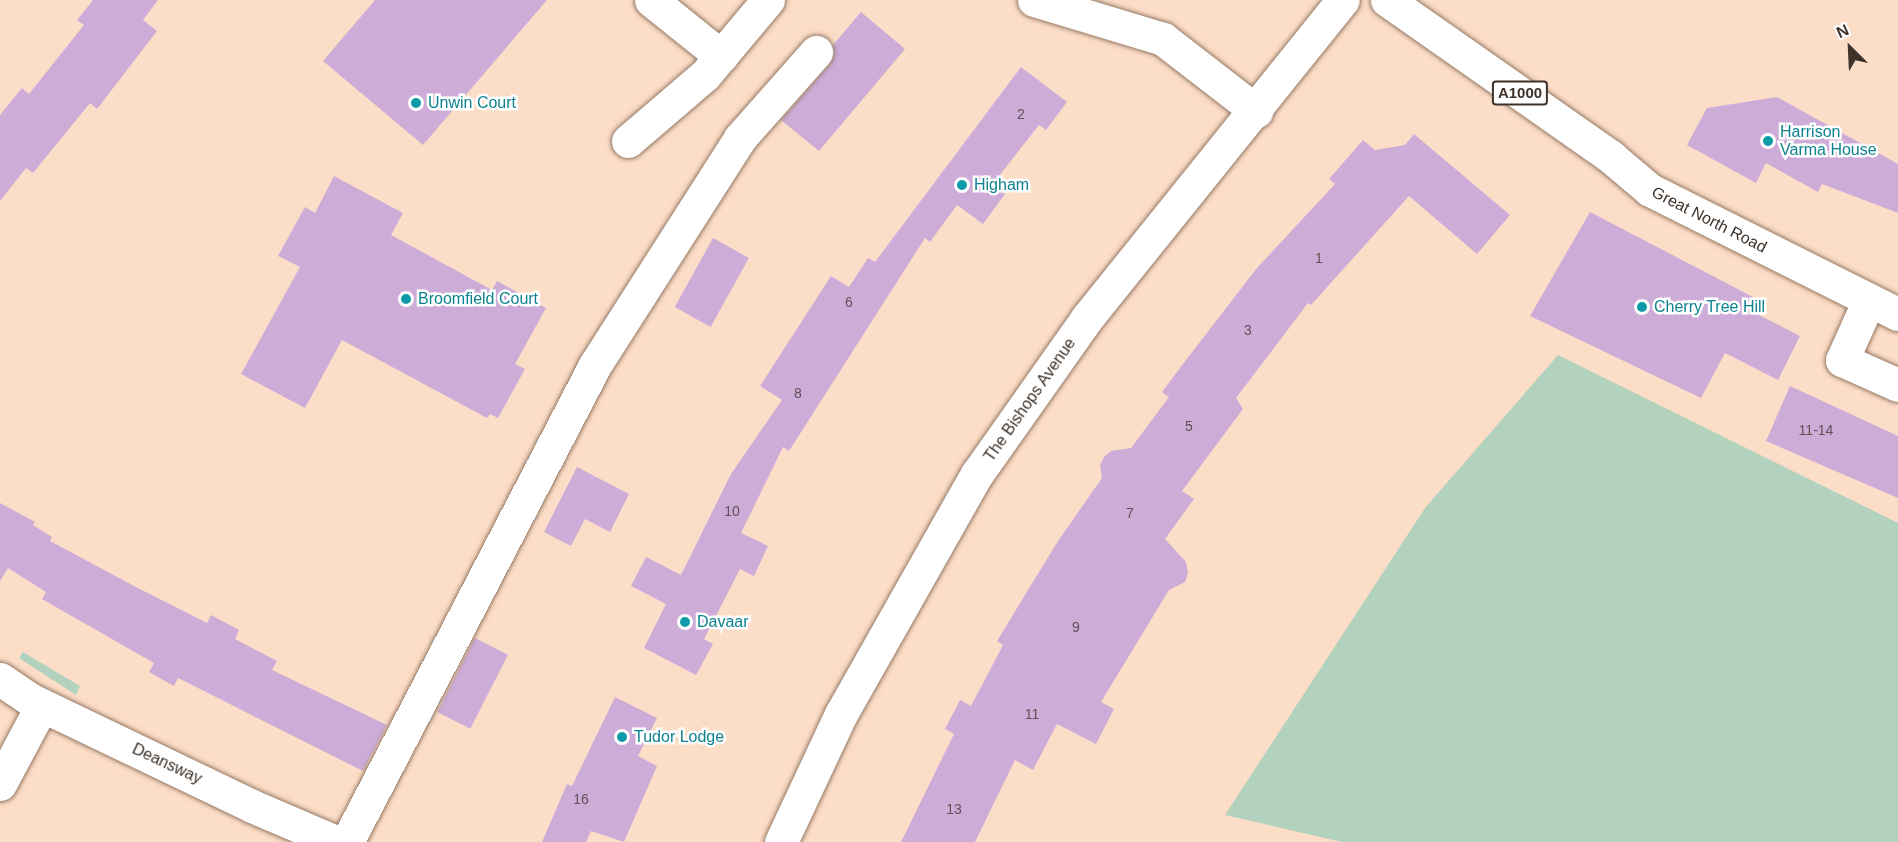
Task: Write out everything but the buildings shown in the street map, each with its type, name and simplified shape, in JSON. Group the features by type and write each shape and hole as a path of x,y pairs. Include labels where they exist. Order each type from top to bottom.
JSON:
{"street":[{"path":"651,0 713,66"},
{"path":"628,141 713,66 768,0"},
{"path":"1034,0 1163,39 1256,111"},
{"name":"The Bishops Avenue","path":"781,842 841,714 977,474 1087,318 1256,111 1343,0"},
{"name":"Great North Road","path":"1387,0 1611,157 1650,190 1898,314"},
{"path":"347,842 595,365 740,138 816,52"},
{"path":"1869,300 1842,360 1898,385"},
{"name":"Deansway","path":"0,679 42,705 252,806 336,842"},
{"path":"0,784 42,705"}],"green space":[{"path":"1558,355 1898,523 1898,842 1342,842 1225,815 1425,508"},
{"path":"23,652 80,686 76,695 19,658"}],"place":[{"name":"Unwin Court","path":"416,103"},
{"name":"Harrison Varma House","path":"1768,141"},
{"name":"Higham","path":"962,185"},
{"name":"Broomfield Court","path":"406,299"},
{"name":"Cherry Tree Hill","path":"1642,307"},
{"name":"Davaar","path":"685,622"},
{"name":"Tudor Lodge","path":"622,737"}]}
